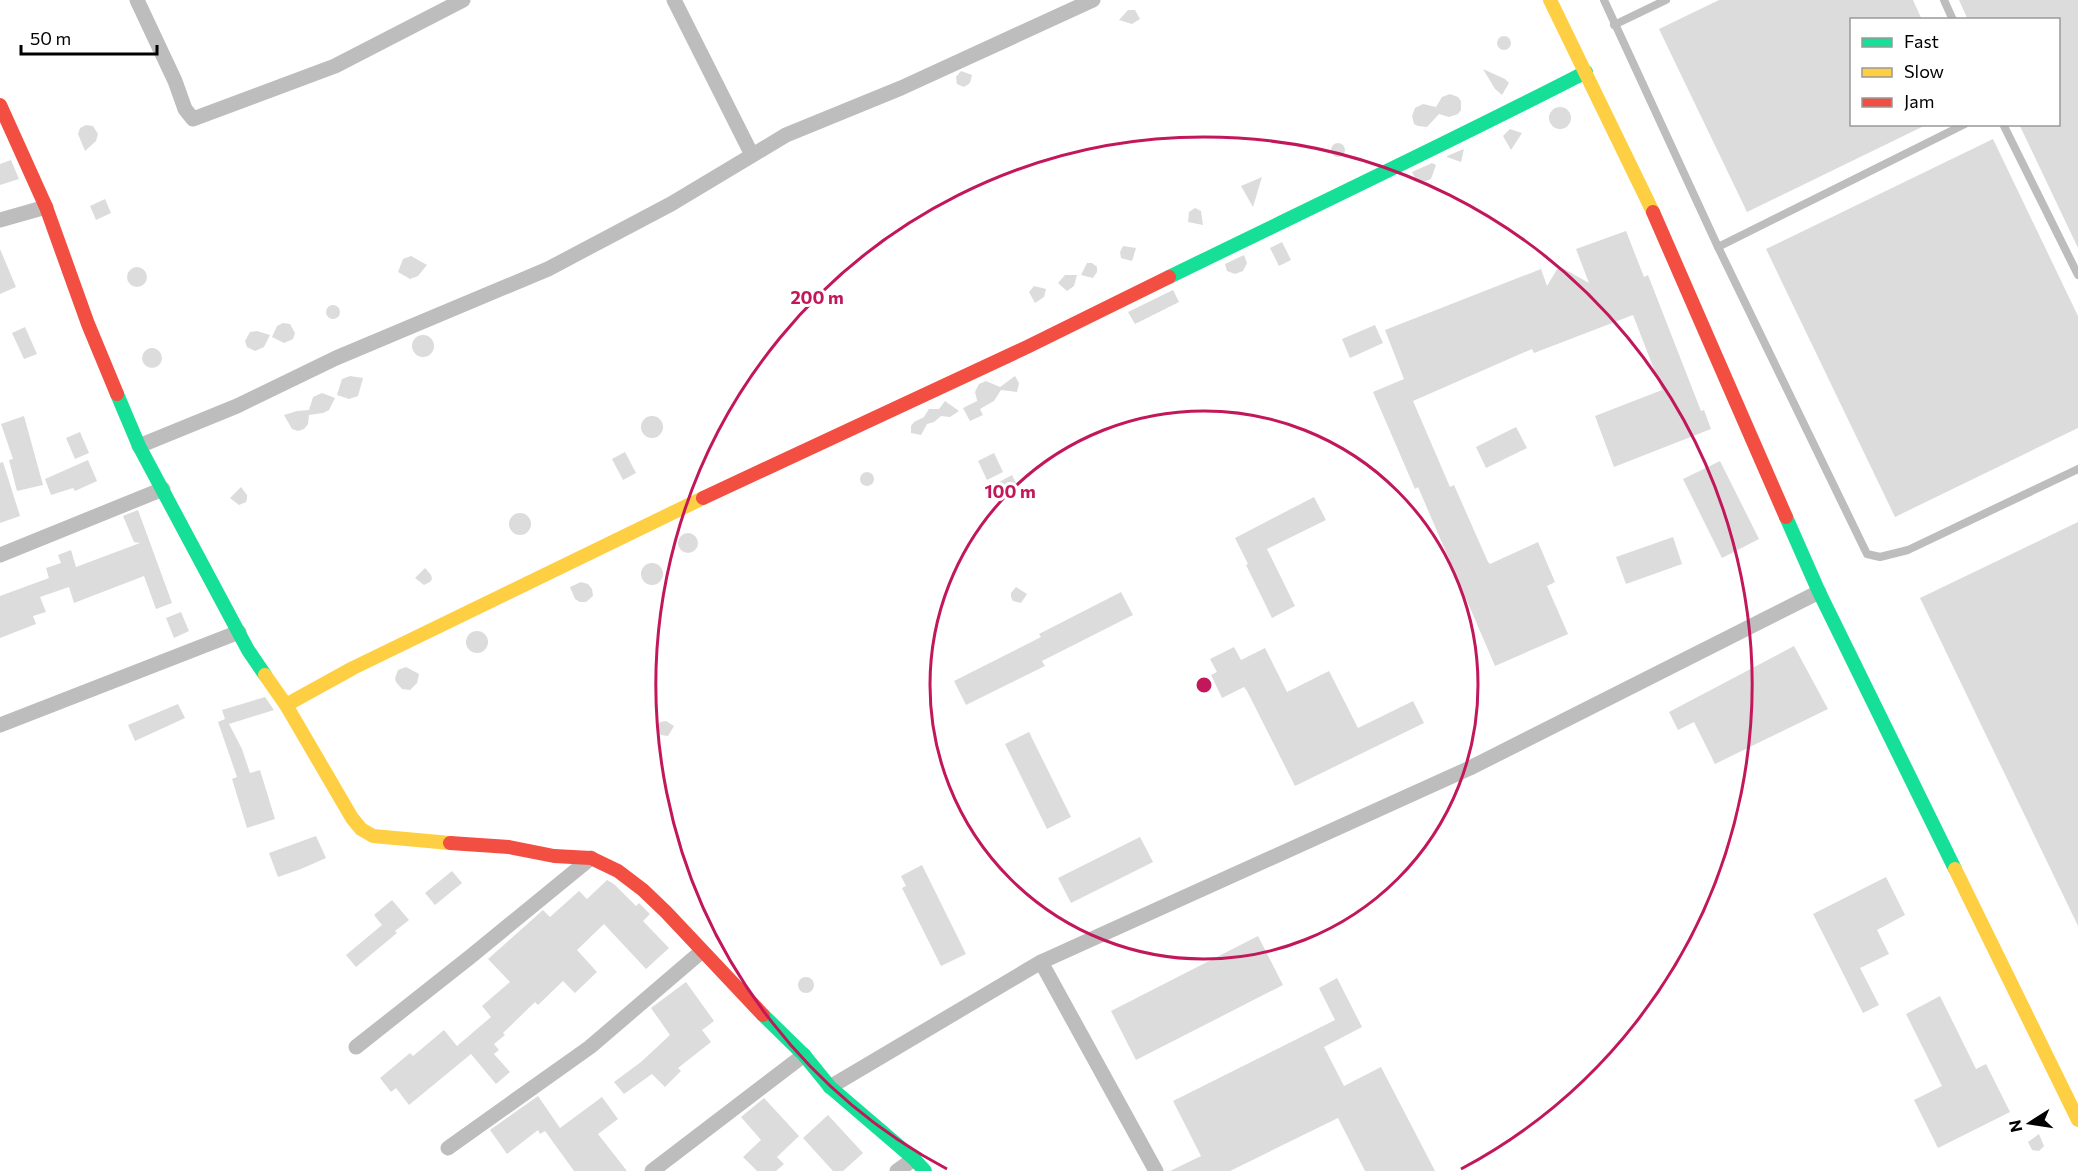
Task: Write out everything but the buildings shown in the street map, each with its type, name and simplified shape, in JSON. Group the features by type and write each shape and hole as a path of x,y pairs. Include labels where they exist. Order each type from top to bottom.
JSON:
{"street":[{"path":"137,0 175,81 185,109 193,119 335,66 463,0"},
{"path":"674,0 752,155"},
{"path":"139,446 237,406 336,358 548,269 671,204 786,135 901,88 1093,0"},
{"path":"1550,0 1653,210 1819,592 2078,1120"},
{"path":"286,705 353,668 554,572 643,526 1027,347 1385,171 1482,126 1586,72"},
{"path":"0,105 46,207 88,324 139,446 248,650 286,705 352,818 361,829 373,836 509,847 554,856 591,858 618,871 666,912 751,1004 804,1054 830,1087 925,1171"},
{"path":"0,220 46,207"},
{"path":"0,555 163,489"},
{"path":"830,1087 1041,962 1470,768 1819,592"},
{"path":"0,724 239,632"},
{"path":"356,1047 591,858"},
{"path":"448,1148 590,1047 701,952"},
{"path":"1041,962 1156,1171"},
{"path":"652,1171 804,1054"},
{"path":"897,1171 914,1159"}],"lane":[{"path":"1604,0 1718,248 1868,554 1880,557 1908,550 2078,469"},
{"path":"1614,26 1666,0"},
{"path":"1944,0 1952,18"},
{"path":"1718,248 1961,126"},
{"path":"2004,126 2078,275"}],"traffic: fast":[{"path":"1169,277 1586,72"},
{"path":"117,394 139,446 248,650 265,675"},
{"path":"1786,517 1819,592 1955,869"},
{"path":"763,1015 804,1055 830,1087 925,1171"}],"traffic: slow":[{"path":"1550,0 1653,212"},
{"path":"286,705 353,668 703,498"},
{"path":"265,675 286,705 352,818 361,829 373,836 450,843"},
{"path":"1955,869 2078,1120"}],"traffic: jam":[{"path":"0,105 46,207 88,324 117,394"},
{"path":"1653,212 1786,517"},
{"path":"703,498 1027,347 1169,277"},
{"path":"450,843 509,847 554,856 591,858 618,871 666,912 763,1015"}]}
